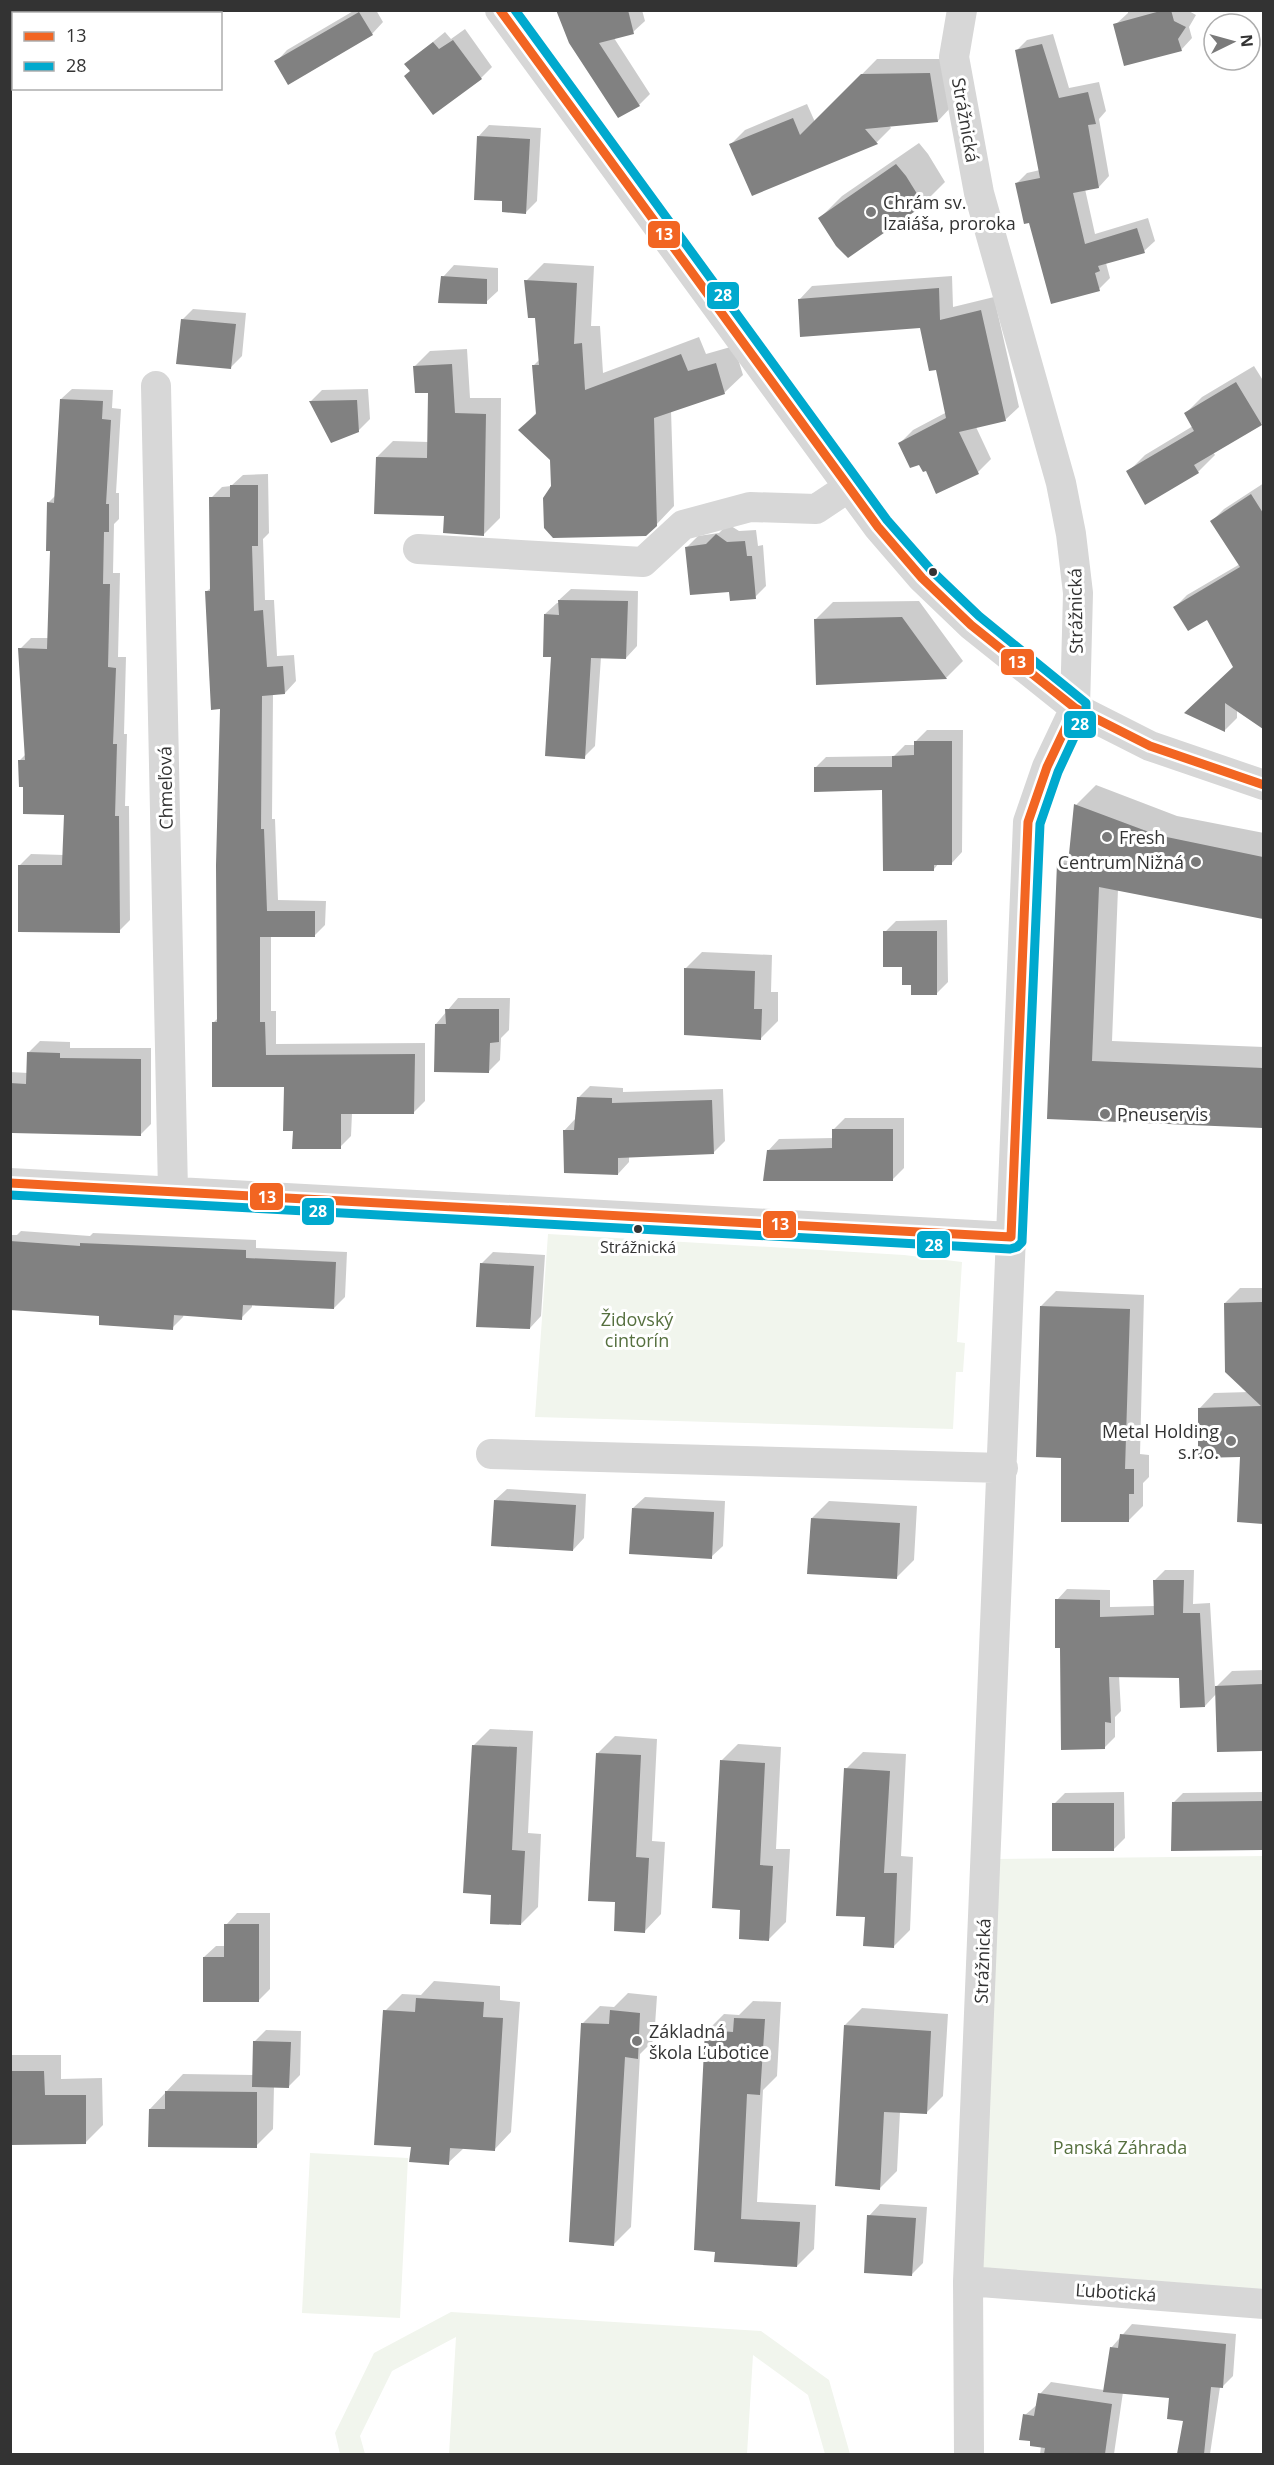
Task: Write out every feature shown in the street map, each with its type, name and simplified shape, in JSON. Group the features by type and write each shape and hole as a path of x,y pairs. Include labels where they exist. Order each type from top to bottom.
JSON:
{"street":[{"path":"500,10 849,487 922,578 971,625 1075,708 1150,746 1263,785"},
{"name":"Strážnická","path":"962,10 954,57 979,194 1061,483 1071,534 1078,593 1075,708 1047,767 1028,822 968,2281 969,2454"},
{"name":"Chmeľová","path":"156,386 174,1191"},
{"path":"418,549 643,562 683,525 750,507 816,509 849,487"},
{"path":"10,1183 1011,1237"},
{"path":"491,1454 1003,1468"},
{"name":"Ľubotická","path":"968,2281 1263,2304"}],"green space":[{"name":"Židovský cintorín","path":"548,1234 904,1255 962,1262 957,1342 965,1343 963,1372 956,1372 953,1429 535,1417"},
{"name":"Panská Záhrada","path":"1263,1856 1263,2304 968,2279 992,1859"},
{"path":"310,2153 408,2158 400,2318 302,2313"},
{"path":"451,2312 761,2331 829,2380 850,2454 825,2454 808,2395 753,2355 747,2454 449,2454 456,2337 392,2371 360,2436 365,2454 340,2454 335,2433 374,2353"}],"building":[{"path":"556,10 628,10 634,34 599,43 640,106 618,118 569,43"},
{"path":"1171,10 1174,21 1186,27 1178,39 1182,51 1124,66 1113,24"},
{"path":"359,12 373,35 288,85 274,61"},
{"path":"453,40 482,79 433,115 404,76 410,71 404,64 433,42 439,49"},
{"path":"1042,44 1059,98 1088,92 1096,124 1088,125 1099,188 1073,193 1085,244 1137,228 1145,253 1098,266 1100,271 1095,273 1100,291 1051,304 1029,223 1024,224 1015,183 1040,178 1015,50"},
{"path":"930,73 938,122 865,129 878,144 752,196 729,144 793,118 800,135 861,74"},
{"path":"477,136 530,139 526,214 502,212 502,201 474,200"},
{"name":"Chrám sv. Izaiáša, proroka","path":"896,164 924,205 848,258 836,246 818,218"},
{"path":"441,276 487,279 487,304 438,303"},
{"path":"524,280 577,283 574,344 582,343 585,390 681,354 688,371 716,363 725,394 654,418 657,526 646,536 553,538 544,528 543,498 551,486 550,460 518,430 536,414 532,365 539,365 535,318 528,318"},
{"path":"939,288 940,320 981,310 1006,421 959,432 979,474 936,494 926,471 923,472 919,465 910,468 898,443 946,418 936,370 929,371 920,328 800,337 798,299"},
{"path":"181,319 236,324 231,369 176,364"},
{"path":"452,364 455,413 486,414 484,536 443,533 444,516 374,514 376,457 427,458 428,393 415,393 413,366"},
{"path":"1236,382 1262,425 1194,465 1199,473 1145,505 1126,471 1194,431 1184,413"},
{"path":"60,399 103,401 102,419 111,420 106,504 109,504 109,532 104,532 103,584 110,584 108,667 116,668 113,744 117,744 115,816 119,816 120,933 18,932 18,865 62,865 64,815 23,814 23,787 19,787 18,760 25,760 18,648 47,649 50,551 46,551 47,502 54,503"},
{"path":"357,400 359,432 331,443 309,401"},
{"path":"230,485 258,485 258,546 252,546 254,611 263,610 267,667 283,666 285,694 262,696 261,829 264,829 267,911 315,911 315,937 260,937 260,1022 265,1022 266,1055 415,1054 414,1114 341,1114 341,1149 292,1149 293,1131 283,1131 284,1087 212,1087 212,1022 217,1022 216,865 220,709 211,710 205,591 210,591 209,497 230,497"},
{"path":"1251,494 1263,513 1263,729 1225,703 1225,732 1184,713 1233,667 1207,620 1188,631 1173,607 1240,567 1210,521"},
{"path":"716,534 727,542 745,541 747,556 752,556 756,599 730,601 729,592 690,595 685,547 706,544"},
{"path":"558,600 628,601 626,659 591,658 585,759 545,756 551,657 543,657 544,614 559,615"},
{"path":"902,617 947,679 816,685 814,619"},
{"path":"914,741 952,741 952,865 934,865 934,871 883,871 882,790 814,792 814,767 892,767 892,756 914,755"},
{"path":"1074,804 1157,835 1263,857 1263,919 1099,887 1092,1061 1263,1068 1263,1128 1047,1119 1057,863 1068,864"},
{"path":"883,931 937,931 937,995 911,995 911,985 902,985 902,967 883,967"},
{"path":"684,968 755,971 754,1009 762,1009 761,1040 684,1035"},
{"path":"445,1009 499,1009 499,1042 490,1043 489,1073 434,1072 435,1024 446,1024"},
{"path":"27,1052 60,1053 60,1058 141,1059 141,1136 12,1133 10,1083 26,1084"},
{"path":"577,1097 612,1098 612,1103 712,1100 714,1154 618,1158 618,1175 564,1173 563,1130 574,1130"},
{"path":"832,1129 893,1129 893,1181 763,1181 767,1150 832,1148"},
{"path":"10,1241 80,1246 80,1243 246,1250 246,1258 336,1262 334,1309 243,1305 242,1320 174,1315 173,1330 99,1325 99,1316 10,1310"},
{"path":"480,1263 534,1266 530,1329 476,1327"},
{"path":"1263,1302 1263,1524 1237,1522 1240,1457 1198,1458 1198,1408 1261,1406 1225,1372 1224,1303"},
{"path":"1040,1306 1130,1309 1125,1469 1134,1469 1134,1494 1129,1494 1129,1522 1061,1522 1061,1458 1036,1457"},
{"path":"494,1500 576,1505 573,1551 491,1546"},
{"path":"632,1508 714,1512 712,1559 629,1554"},
{"path":"811,1518 900,1523 897,1579 807,1574"},
{"path":"1153,1580 1184,1580 1183,1613 1200,1613 1205,1707 1180,1708 1179,1678 1109,1677 1111,1723 1105,1722 1105,1749 1061,1750 1060,1648 1055,1648 1055,1599 1100,1600 1100,1617 1154,1615"},
{"path":"1263,1684 1263,1751 1217,1752 1215,1686"},
{"path":"472,1745 517,1747 512,1850 525,1851 521,1925 490,1924 491,1895 463,1893"},
{"path":"596,1753 641,1755 636,1857 649,1858 645,1933 614,1931 615,1902 588,1901"},
{"path":"720,1760 765,1763 760,1865 773,1866 769,1941 739,1939 740,1910 712,1908"},
{"path":"844,1768 890,1771 884,1873 897,1873 894,1948 863,1946 865,1917 836,1916"},
{"path":"1263,1801 1263,1850 1171,1851 1172,1802"},
{"path":"1052,1803 1114,1803 1114,1851 1052,1851"},
{"path":"224,1924 259,1924 259,2002 203,2002 203,1957 224,1957"},
{"path":"416,1998 484,2002 483,2017 503,2018 495,2151 450,2148 449,2165 409,2162 411,2147 374,2145 383,2010 415,2012"},
{"path":"610,2010 640,2013 638,2059 625,2057 614,2246 569,2242 581,2023 609,2024"},
{"path":"734,2018 765,2019 760,2095 747,2094 741,2219 800,2222 797,2267 714,2262 715,2252 694,2250 705,2030 733,2032"},
{"path":"844,2025 931,2031 927,2114 884,2112 880,2190 835,2186"},
{"path":"253,2041 291,2042 289,2088 252,2087"},
{"path":"10,2071 44,2071 45,2095 86,2095 86,2144 10,2145"},
{"path":"165,2091 257,2092 257,2148 148,2147 149,2109 165,2109"},
{"path":"867,2215 916,2218 912,2276 864,2273"},
{"path":"1120,2334 1226,2344 1223,2388 1211,2387 1204,2454 1177,2454 1183,2421 1167,2419 1169,2398 1103,2392 1110,2347 1118,2348"},
{"path":"1038,2393 1112,2404 1105,2454 1044,2454 1045,2448 1030,2446 1030,2441 1019,2440 1023,2414 1034,2416"}],"transit line":[{"name":"13","path":"500,10 878,527 922,578 971,625 1075,708 1150,746 1264,785"},
{"name":"28","path":"10,1195 1010,1249 1022,1242 1040,824 1058,772 1086,712 1086,703 979,616 931,570 887,520 515,10"},
{"name":"13","path":"10,1183 1011,1237 1028,822 1047,767 1075,708"}],"place":[{"name":"Chrám sv. Izaiáša, proroka","path":"871,212"},
{"name":"Fresh","path":"1107,837"},
{"name":"Centrum Nižná","path":"1196,862"},
{"name":"Pneuservis","path":"1105,1114"},
{"name":"Strážnická","path":"638,1229"},
{"name":"Metal Holding s.r.o.","path":"1231,1441"},
{"name":"Základná škola Ľubotice","path":"637,2041"}]}
